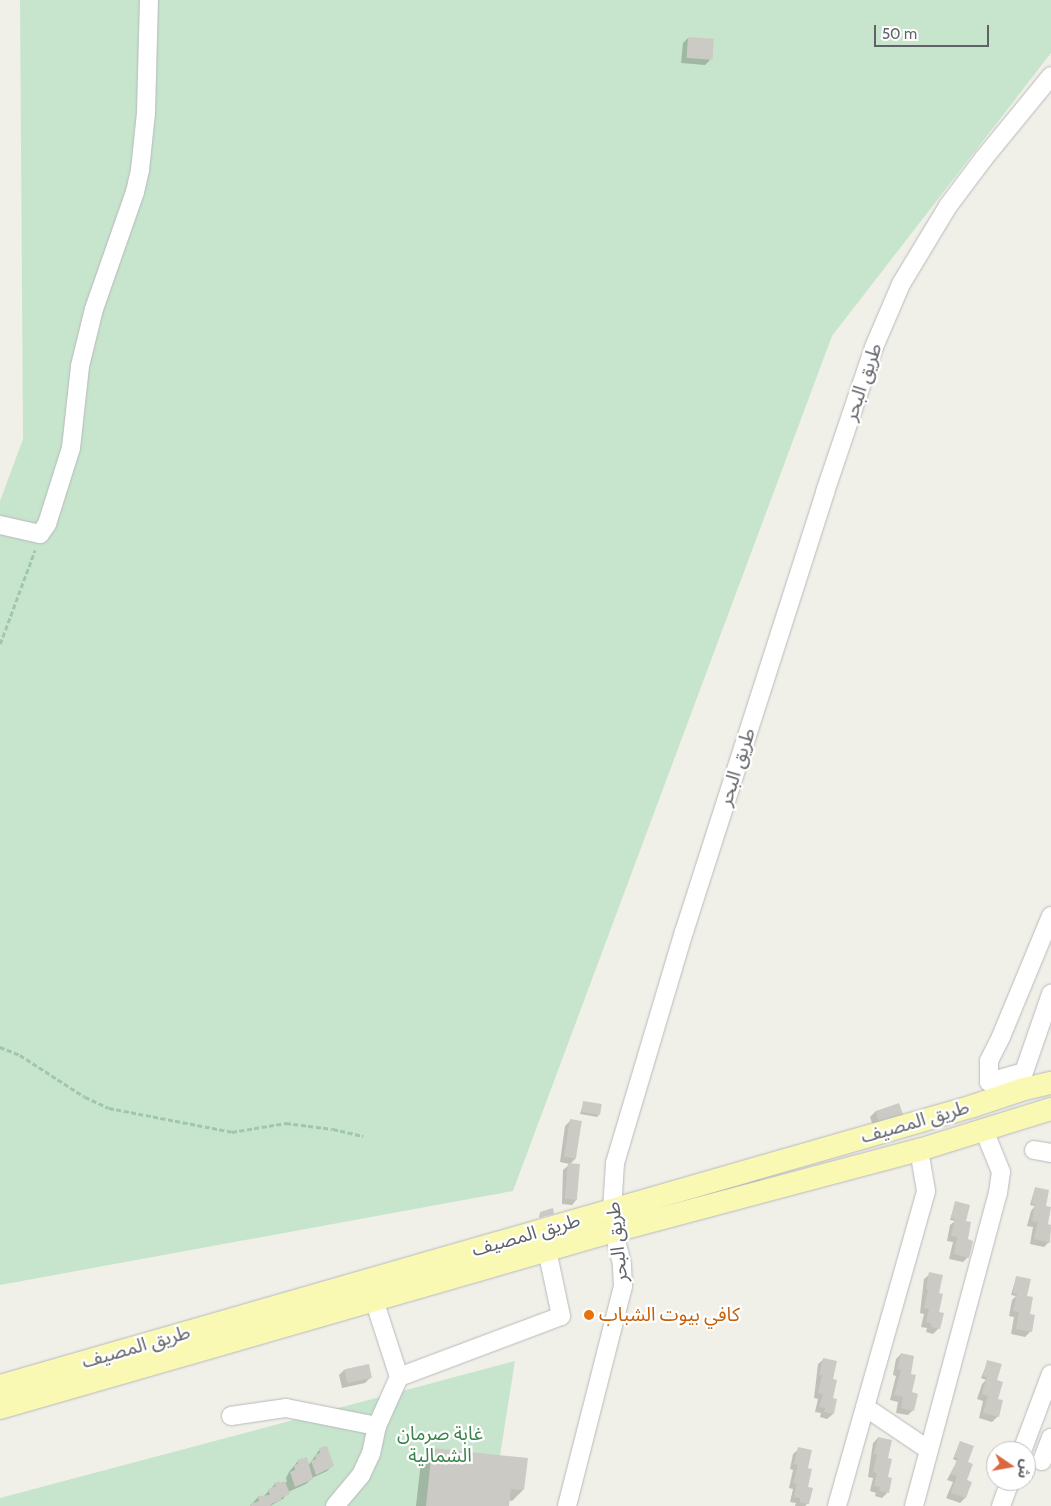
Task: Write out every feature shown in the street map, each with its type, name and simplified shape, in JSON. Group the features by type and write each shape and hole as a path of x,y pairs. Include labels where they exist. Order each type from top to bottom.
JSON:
{"main road":[{"name":"طريق المصيف","path":"0,1408 547,1250 613,1220 1024,1089 1051,1083"},
{"path":"1024,1089 1029,1115"},
{"name":"طريق المصيف","path":"0,1386 613,1220 919,1150 1051,1109"}],"street":[{"path":"0,525 40,534 46,524 70,448 80,366 94,309 135,192 140,170 146,113 149,0"},
{"name":"طريق البحر","path":"567,1506 623,1286 622,1264 613,1220 615,1163 679,950 825,492 874,347 901,284 948,206 984,158 1051,76"},
{"path":"1051,916 1046,948 989,1060 990,1082 1024,1072 1051,994"},
{"path":"914,1506 1001,1178 1001,1172 984,1130"},
{"path":"837,1506 926,1191 919,1150"},
{"path":"399,1377 561,1316 547,1250"},
{"path":"334,1506 361,1475 370,1454 376,1426 399,1377 374,1300"},
{"path":"1025,1441 1051,1374"},
{"path":"865,1407 929,1450"},
{"path":"231,1416 286,1408 376,1426"},
{"path":"1036,1442 1050,1441 1042,1461"},
{"path":"1000,1506 1006,1491"}],"path":[{"path":"0,644 30,568 40,534"},
{"path":"0,1047 20,1055 85,1097 110,1108 232,1132 286,1123 333,1129 363,1136"}],"green space":[{"path":"20,0 1051,0 1051,53 832,336 513,1191 0,1285 0,501 23,439"},
{"name":"غابة صرمان الشمالية","path":"515,1361 492,1506 0,1506 0,1498"}],"building":[{"path":"688,37 714,39 712,60 687,58"},
{"path":"583,1101 602,1104 600,1115 581,1112"},
{"path":"899,1103 904,1117 881,1126 876,1112"},
{"path":"570,1119 582,1121 576,1158 564,1157"},
{"path":"568,1163 580,1164 577,1200 565,1199"},
{"path":"1035,1187 1049,1190 1046,1206 1051,1207 1048,1224 1051,1225 1050,1243 1034,1239 1038,1222 1032,1221 1035,1204 1032,1203"},
{"path":"955,1201 970,1205 966,1221 971,1222 968,1239 973,1241 969,1258 954,1254 957,1237 951,1236 955,1219 951,1218"},
{"path":"553,1208 554,1214 541,1217 540,1212"},
{"path":"929,1272 943,1275 939,1293 943,1294 939,1312 944,1313 940,1329 931,1327 931,1323 926,1322 929,1309 924,1308"},
{"path":"1016,1276 1031,1279 1027,1296 1033,1297 1030,1314 1035,1315 1032,1332 1016,1329 1019,1312 1013,1311 1017,1294 1013,1293"},
{"path":"901,1353 914,1356 911,1374 916,1375 912,1392 918,1394 914,1411 901,1408 903,1397 894,1395 901,1370 897,1370"},
{"path":"823,1358 837,1361 833,1379 837,1380 833,1398 837,1399 834,1414 824,1412 825,1408 819,1407 823,1394 818,1393 822,1375 819,1375"},
{"path":"987,1360 1002,1364 997,1380 1003,1382 998,1399 1003,1400 999,1417 983,1413 988,1396 982,1394 987,1377 983,1376"},
{"path":"369,1364 372,1378 347,1383 345,1369"},
{"path":"878,1437 892,1440 888,1458 892,1459 888,1477 892,1478 889,1493 879,1491 880,1487 874,1486 877,1473 873,1472 877,1454 874,1454"},
{"path":"960,1441 974,1446 968,1462 973,1464 967,1480 972,1482 966,1498 951,1493 957,1476 951,1474 958,1458 954,1457"},
{"path":"327,1446 334,1466 316,1475 311,1461 316,1459 315,1455 320,1453 319,1448"},
{"path":"798,1447 812,1450 808,1468 812,1469 808,1487 813,1488 809,1504 800,1502 800,1498 794,1497 797,1484 793,1483 798,1465 794,1464"},
{"path":"432,1448 528,1458 524,1490 511,1489 509,1506 426,1506"},
{"path":"307,1457 313,1479 295,1487 290,1472 295,1470 294,1465 298,1464 297,1460"},
{"path":"279,1481 280,1483 285,1481 290,1494 281,1498 282,1500 271,1504 272,1506 251,1506 250,1504 259,1501 258,1496 270,1495 268,1489 276,1486 274,1483"}],"place":[{"name":"كافي بيوت الشباب","path":"589,1315"}]}
